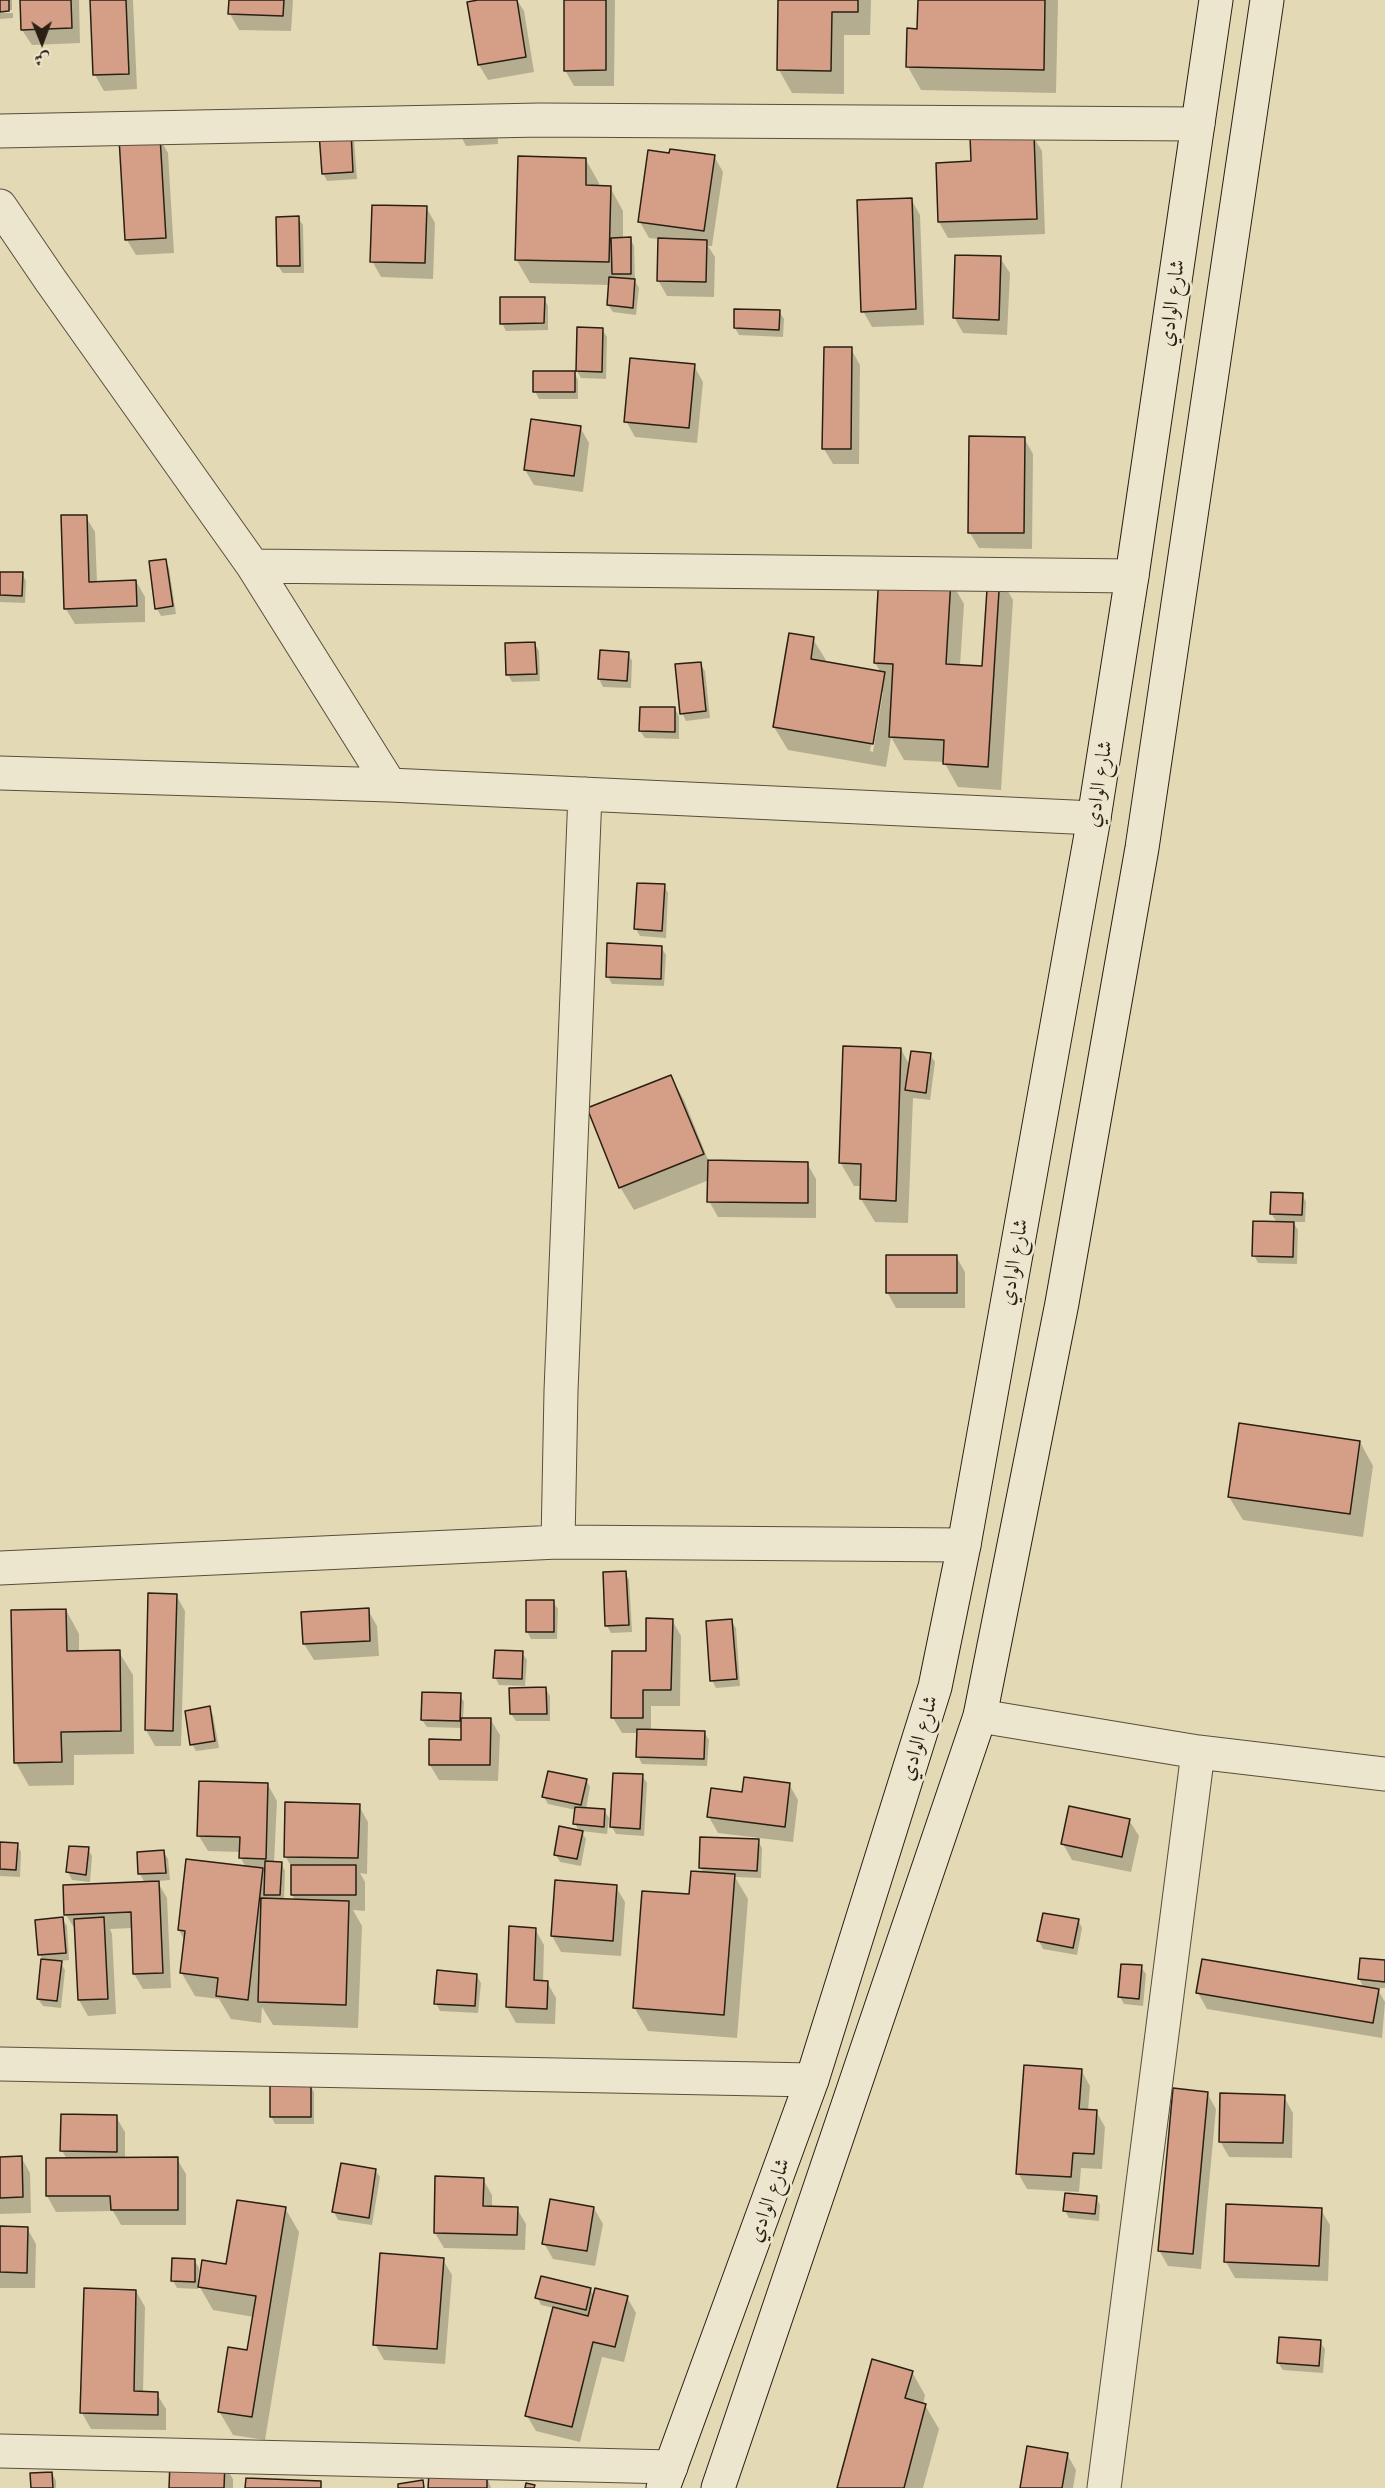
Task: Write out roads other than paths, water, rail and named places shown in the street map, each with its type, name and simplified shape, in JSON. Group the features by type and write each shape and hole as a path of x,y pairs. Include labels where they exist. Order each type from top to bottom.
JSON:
{"street":[{"name":"شارع الوادي","path":"667,2478 812,2080 935,1686 964,1545 1094,818 1132,576 1216,0"},
{"name":"شارع الوادي","path":"718,2488 980,1716 1062,1303 1140,860 1267,0"},
{"path":"0,131 540,120 1198,124"},
{"path":"0,206 253,566 390,785"},
{"path":"253,566 1132,576"},
{"path":"0,773 390,785 1094,818"},
{"path":"558,1542 561,1391 585,794"},
{"path":"0,1568 558,1542 964,1545"},
{"path":"980,1716 1198,1752 1385,1774"},
{"path":"1104,2488 1198,1752"},
{"path":"0,2064 812,2080"},
{"path":"0,2451 667,2478"}]}
